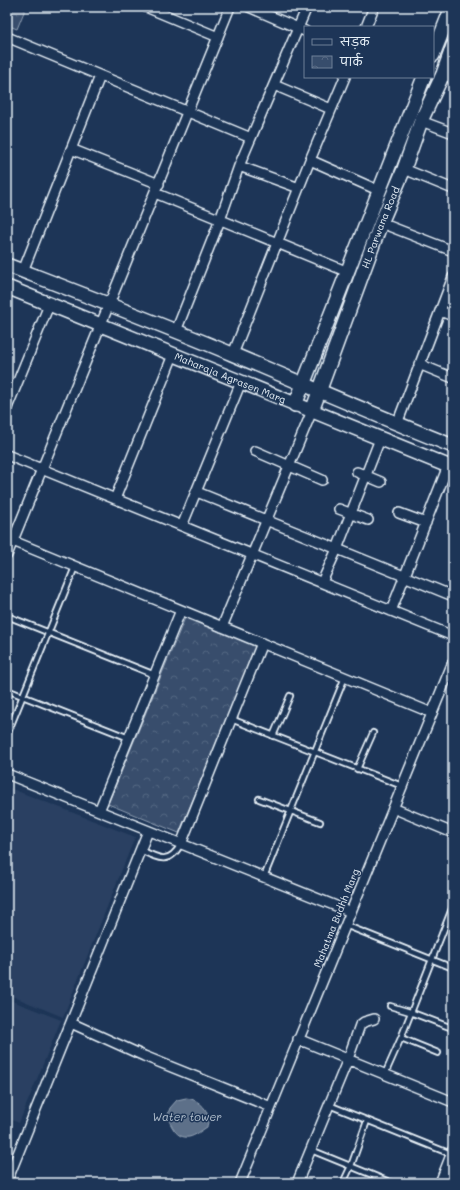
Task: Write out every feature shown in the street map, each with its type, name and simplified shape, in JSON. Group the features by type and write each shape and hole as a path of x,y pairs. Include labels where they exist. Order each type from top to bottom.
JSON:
{"street":[{"path":"146,7 218,37"},
{"path":"7,555 230,7"},
{"path":"248,7 302,30"},
{"path":"176,331 251,138 274,85 302,30 307,7"},
{"path":"366,26 374,7"},
{"path":"434,52 452,7"},
{"path":"7,37 251,138"},
{"name":"HL Parwana Road","path":"312,411 380,223 404,168 421,121 448,76 453,46"},
{"path":"23,271 100,76"},
{"path":"233,354 310,160 345,78"},
{"name":"HL Parwana Road","path":"295,405 380,191 420,78"},
{"path":"274,85 332,109"},
{"path":"421,121 453,134"},
{"path":"71,149 159,184"},
{"path":"310,160 380,191"},
{"path":"240,166 299,188"},
{"path":"404,168 453,189"},
{"path":"155,193 348,272"},
{"path":"380,223 453,251"},
{"path":"7,265 233,354 397,424 453,446"},
{"path":"397,424 453,277"},
{"name":"Maharaja Agrasen Marg","path":"7,287 451,467"},
{"path":"7,408 49,305"},
{"path":"440,310 453,316"},
{"path":"115,498 173,355"},
{"path":"419,364 453,378"},
{"path":"182,526 241,382"},
{"path":"222,627 312,411"},
{"path":"322,582 337,549 380,439"},
{"path":"255,451 322,480"},
{"path":"7,455 453,636"},
{"path":"392,610 426,523 451,467"},
{"path":"356,472 381,482"},
{"path":"197,492 453,596"},
{"path":"340,509 368,520"},
{"path":"399,513 426,523"},
{"path":"13,541 432,713"},
{"path":"99,811 182,610"},
{"path":"181,844 262,643"},
{"name":"Mahatma Budhh Marg","path":"240,1183 453,662"},
{"path":"7,774 351,912"},
{"path":"393,808 453,833"},
{"path":"7,1181 148,831"},
{"path":"297,1183 348,1059 360,1025 374,1019"},
{"path":"71,1023 144,1056 271,1107"},
{"path":"298,1039 453,1102"},
{"path":"440,1183 452,1152"}],"lane":[{"path":"7,735 75,567"},
{"path":"7,616 155,675"},
{"path":"264,877 345,677"},
{"path":"7,690 129,738"},
{"path":"272,736 290,696"},
{"path":"231,720 402,786"},
{"path":"357,769 373,733"},
{"path":"259,799 320,822"},
{"path":"141,850 154,857 165,859 174,855 181,844"},
{"path":"385,1074 401,1038 453,906"},
{"path":"345,925 453,968"},
{"path":"390,1006 452,1028"},
{"path":"401,1038 438,1053"},
{"path":"329,1105 452,1152"},
{"path":"343,1183 351,1166 367,1120"},
{"path":"310,1150 392,1183"}],"shaded area":[{"path":"7,787 135,837 63,1017 7,994"},
{"path":"7,999 61,1020 19,1123 7,1118"}],"green space":[{"path":"7,7 26,7 17,29 7,25"},
{"path":"185,618 256,647 179,833 108,804"}],"water":[{"name":"Water tower","path":"186,1098 194,1100 200,1104 206,1110 208,1119 207,1127 189,1137 184,1137 177,1134 167,1116 170,1108 177,1100"}]}
